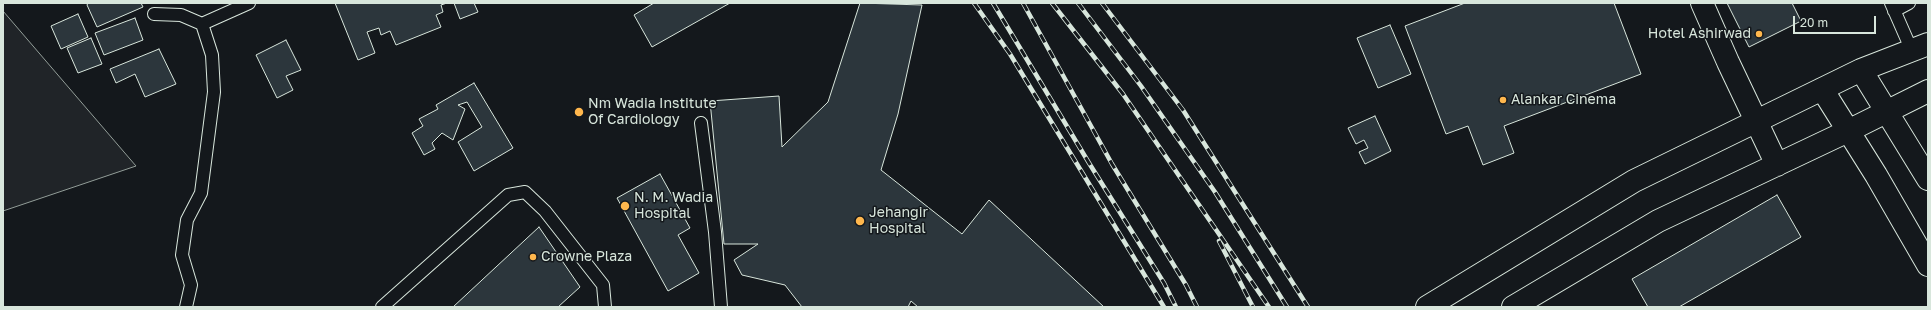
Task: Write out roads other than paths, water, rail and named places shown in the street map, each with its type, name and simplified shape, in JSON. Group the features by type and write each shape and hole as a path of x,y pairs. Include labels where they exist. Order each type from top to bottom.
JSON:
{"main road":[{"path":"1702,3 1728,62 1758,121 1777,165"},
{"path":"1427,307 1634,181 1702,146 1758,121 1861,70 1920,48"},
{"path":"1861,70 1928,179"},
{"path":"1822,89 1876,174 1928,266"},
{"path":"1513,307 1658,221 1848,131 1928,91"}],"lane":[{"path":"154,14 181,15 202,24 249,3"},
{"path":"1910,3 1892,7 1920,48"},
{"path":"186,307 191,285 182,255 187,220 201,193 214,92 212,55 202,24"},
{"path":"701,124 715,232 721,307"},
{"path":"382,307 508,196 525,192 545,211 603,285 605,307"}],"railway":[{"path":"974,3 1010,54 1164,307"},
{"path":"993,3 1089,163 1164,283 1176,307"},
{"path":"1023,3 1112,164 1186,285 1197,307"},
{"path":"1052,3 1123,94 1269,307"},
{"path":"1078,3 1141,86 1215,192 1287,307"},
{"path":"1102,3 1183,110 1308,307"},
{"path":"1219,241 1253,307"}],"place":[{"name":"Hotel Ashirwad","path":"1759,34"},
{"name":"Alankar Cinema","path":"1503,100"},
{"name":"Nm Wadia Institute Of Cardiology","path":"579,112"},
{"name":"N. M. Wadia Hospital","path":"625,206"},
{"name":"Jehangir Hospital","path":"860,221"},
{"name":"Crowne Plaza","path":"533,257"}]}
